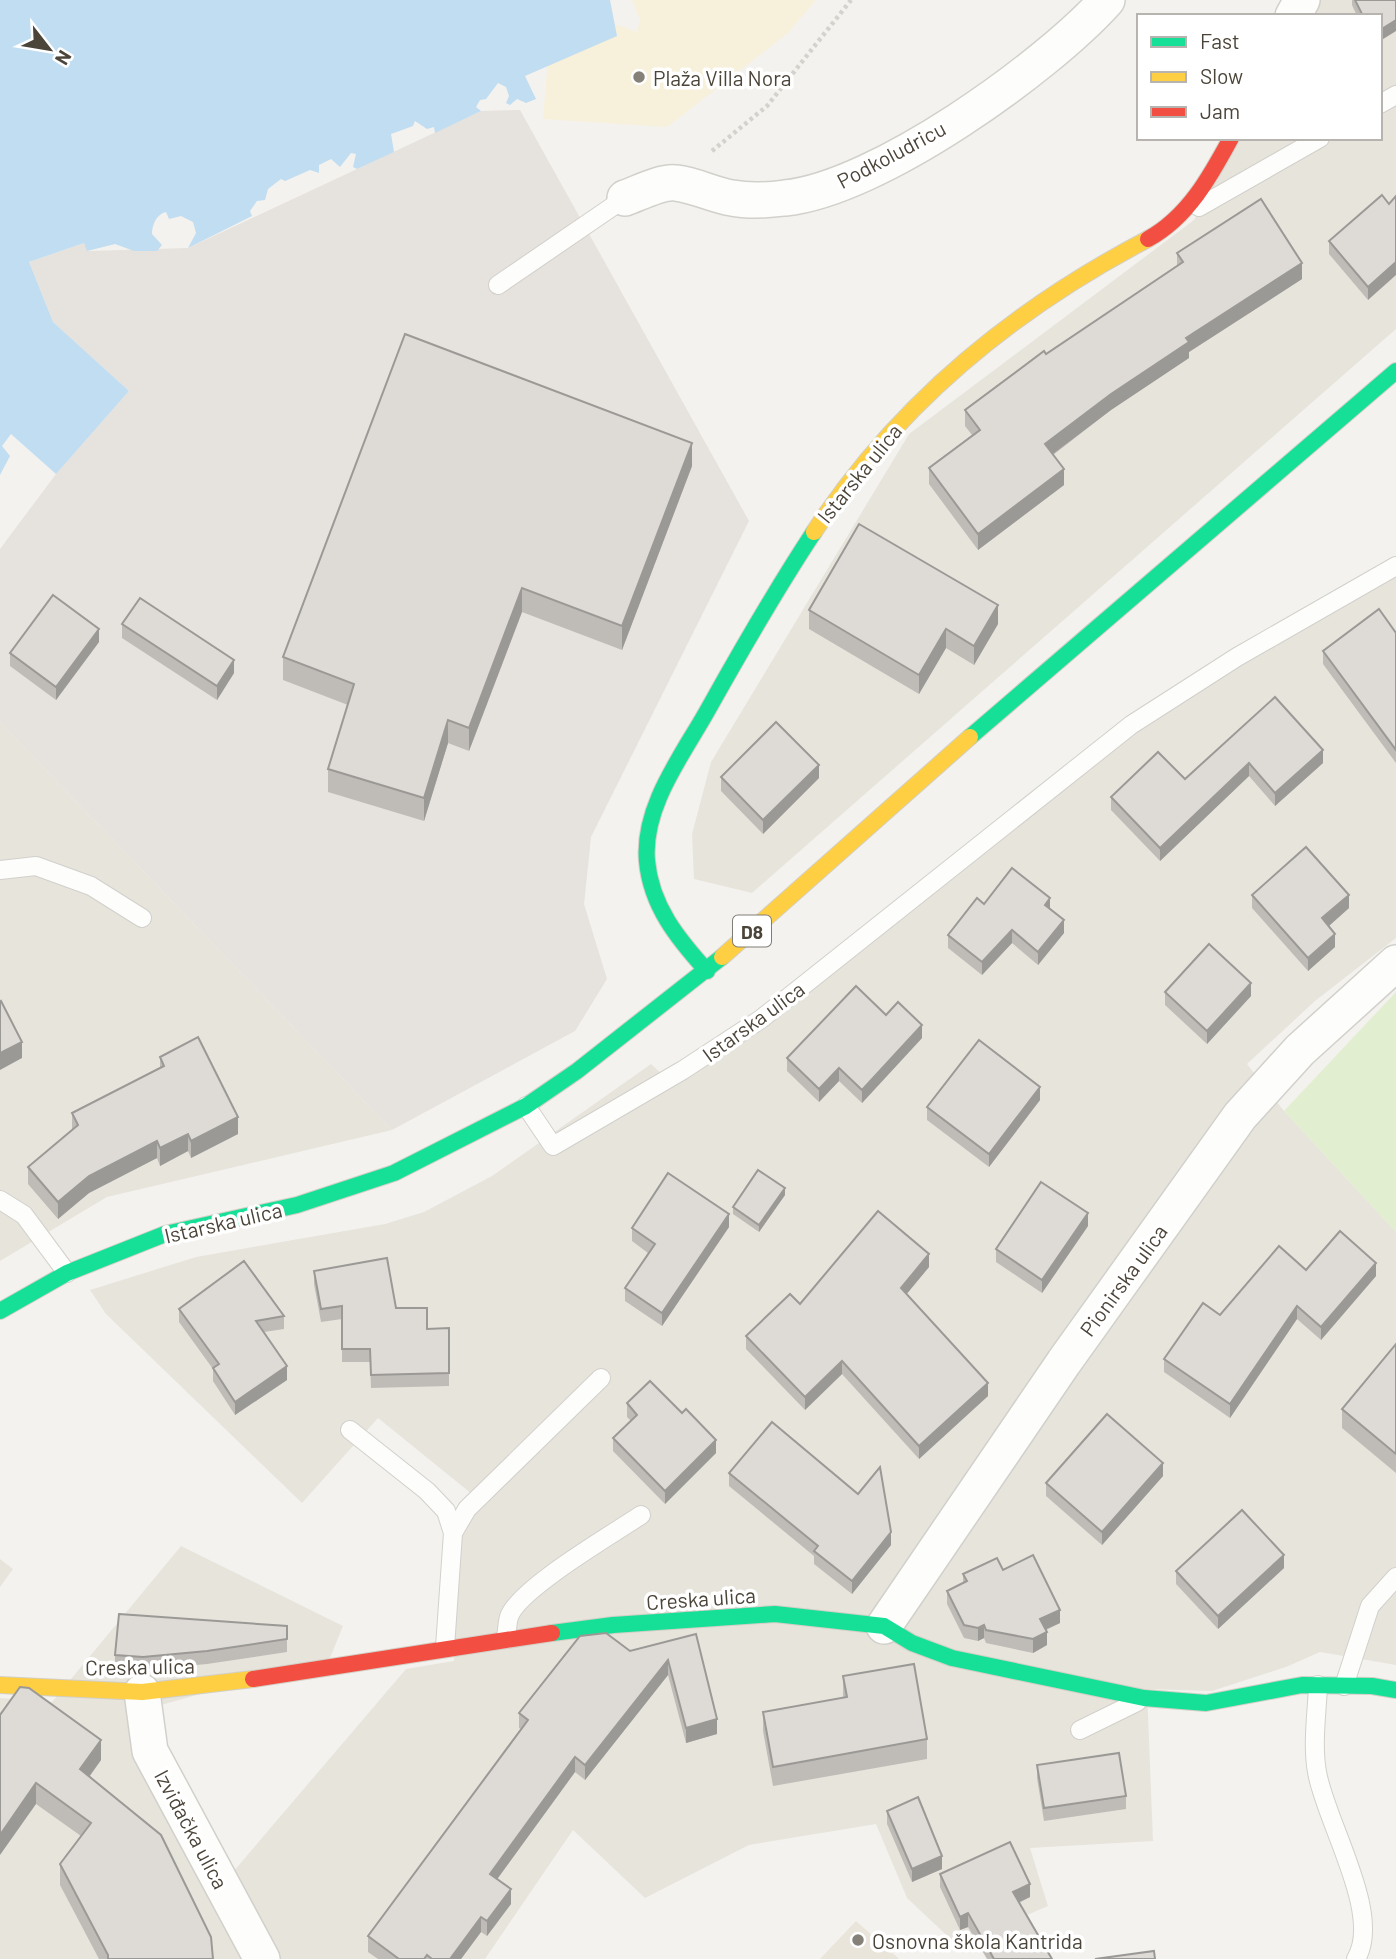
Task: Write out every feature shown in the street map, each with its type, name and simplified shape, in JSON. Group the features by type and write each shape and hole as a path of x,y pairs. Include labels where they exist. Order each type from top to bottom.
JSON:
{"street":[{"name":"Podkoludricu","path":"673,182 733,198 786,198 825,189 883,163 980,106 1083,27 1107,0"},
{"path":"1175,221 1213,174 1230,140"},
{"path":"625,198 673,182"},
{"name":"Istarska ulica","path":"707,971 674,935 661,914 652,887 647,858 648,838 656,810 677,766 796,556 825,510 889,433 967,358 1078,276 1175,221"},
{"name":"Istarska ulica","path":"0,1311 67,1273 165,1234 297,1205 394,1173 526,1106 577,1071 707,971 1017,696 1396,371"},
{"name":"Pionirska ulica","path":"884,1626 1064,1362 1240,1116 1300,1050 1396,963"},
{"name":"Creska ulica","path":"0,1685 142,1692 210,1686 445,1647 614,1625 775,1614 884,1626 912,1643 952,1658 1144,1698 1206,1703 1301,1685 1396,1690"},
{"name":"Izviđačka ulica","path":"142,1692 150,1751 262,1959"}],"lane":[{"name":"Istarska ulica","path":"1175,221 1317,140"},
{"path":"498,285 625,198"},
{"name":"Istarska ulica","path":"526,1106 553,1146 683,1070 761,1019 1132,725 1237,657 1396,566"},
{"path":"0,870 36,866 91,886 142,918"},
{"path":"0,1200 24,1215 67,1273"},
{"path":"453,1533 467,1509 601,1378"},
{"path":"350,1430 427,1491 446,1511 453,1533 445,1647"},
{"path":"506,1639 509,1616 522,1600 550,1576 641,1516"},
{"path":"1344,1686 1370,1606 1396,1577"},
{"path":"1318,1685 1316,1770 1326,1809 1352,1876 1363,1919 1356,1959"},
{"path":"1080,1730 1144,1698"}],"path":[{"path":"673,182 767,106 850,0"}],"shaded area":[{"path":"1314,0 1396,0 1396,329 752,893 694,879 692,834 711,762 909,434 1194,220 1238,140 1382,140 1382,14 1306,14"},
{"path":"520,110 749,521 591,837 584,904 607,979 575,1031 392,1130 0,722 0,549 56,474 129,391 53,322 29,262 84,243 88,251 188,248 481,111"},
{"path":"1396,575 1396,938 1315,1001 1247,1064 1284,1111 1396,1232 1396,1665 1320,1652 1286,1667 1212,1691 1147,1689 1153,1841 1030,1848 1048,1906 957,1945 907,1898 876,1824 749,1845 645,1898 573,1830 485,1959 0,1959 0,1698 52,1702 181,1546 343,1626 330,1658 136,1712 215,1893 406,1669 454,1661 460,1536 483,1503 378,1418 302,1503 106,1314 90,1290 196,1257 385,1224 424,1212 492,1176 651,1064 673,1084 1119,740 1255,651"},
{"path":"0,722 392,1130 107,1197 0,1261"},
{"path":"0,1559 13,1569 0,1587"},
{"name":"Osnovna škola Kantrida","path":"856,1921 899,1959 820,1959"}],"green space":[{"path":"1396,992 1396,1232 1284,1111"}],"sand":[{"name":"Plaža Villa Nora","path":"632,0 816,0 788,33 667,127 543,119 550,35 584,13 637,32 640,20"}],"water":[{"path":"0,0 610,0 617,36 525,76 536,99 526,103 517,99 510,105 506,103 509,96 506,87 498,83 486,99 480,100 476,107 481,111 435,133 434,127 427,129 415,121 413,126 391,134 394,152 357,169 353,167 356,154 351,153 340,167 331,159 319,165 319,173 310,170 285,181 281,179 268,189 265,200 257,201 250,211 252,216 188,248 196,233 193,222 181,216 169,219 166,212 158,217 153,227 152,234 162,245 157,251 134,251 115,244 87,251 84,243 29,262 53,322 129,391 56,474 11,434 2,446 10,456 0,475"}],"building":[{"path":"1355,0 1396,0 1396,20 1382,29 1382,14 1362,14"},
{"path":"1382,195 1389,204 1396,196 1396,262 1368,287 1329,241"},
{"path":"1261,199 1302,263 1186,338 1189,342 1111,394 1045,444 1064,469 978,534 929,468 980,430 965,410 1044,351 1046,354 1183,262 1177,253"},
{"path":"405,334 692,443 622,626 522,588 469,728 448,720 424,798 328,769 354,684 283,657"},
{"path":"859,524 998,605 974,646 946,629 919,675 809,610"},
{"path":"53,595 99,629 56,687 10,653"},
{"path":"140,598 234,660 217,686 122,624"},
{"path":"1379,609 1396,633 1396,750 1323,651"},
{"path":"1275,697 1323,750 1275,793 1249,763 1160,848 1111,797 1158,752 1185,779"},
{"path":"776,722 819,765 763,820 721,777"},
{"path":"1306,847 1349,895 1322,918 1335,934 1308,958 1252,895"},
{"path":"1012,868 1050,898 1045,905 1064,920 1038,952 1012,930 982,962 948,935 977,898 984,904"},
{"path":"1209,944 1251,983 1207,1031 1165,992"},
{"path":"856,986 886,1015 898,1002 922,1025 862,1090 839,1068 819,1089 787,1058"},
{"path":"0,1002 22,1042 0,1053"},
{"path":"198,1037 238,1117 191,1141 188,1134 160,1148 157,1141 89,1176 58,1202 28,1167 78,1125 72,1113 164,1066 160,1057"},
{"path":"979,1040 1040,1087 989,1154 927,1107"},
{"path":"758,1170 785,1188 759,1225 733,1207"},
{"path":"668,1173 729,1214 662,1313 625,1288 655,1244 632,1228"},
{"path":"1041,1182 1088,1213 1042,1280 996,1249"},
{"path":"878,1211 929,1254 901,1288 988,1383 919,1446 842,1361 805,1397 746,1336 790,1294 800,1304"},
{"path":"1340,1231 1376,1263 1321,1327 1297,1306 1230,1404 1164,1359 1203,1303 1220,1315 1279,1246 1306,1270"},
{"path":"387,1258 396,1308 427,1308 427,1329 449,1328 449,1373 371,1375 370,1349 342,1349 342,1306 321,1309 314,1271"},
{"path":"244,1261 284,1316 256,1321 287,1366 235,1402 213,1368 219,1364 179,1309"},
{"path":"1396,1344 1396,1454 1342,1409"},
{"path":"650,1381 682,1413 686,1409 716,1440 665,1491 613,1438 637,1415 627,1403"},
{"path":"1107,1414 1163,1463 1102,1532 1046,1483"},
{"path":"772,1422 858,1494 880,1467 891,1532 852,1581 814,1551 818,1546 729,1473"},
{"path":"1242,1510 1284,1555 1218,1616 1176,1571"},
{"path":"1033,1555 1060,1610 1040,1619 1047,1632 1033,1639 986,1630 984,1625 978,1628 964,1625 947,1591 967,1581 963,1574 997,1558 1003,1570"},
{"path":"119,1614 287,1626 287,1639 143,1657 115,1655"},
{"path":"606,1633 630,1651 696,1634 717,1719 686,1728 668,1660 585,1765 575,1757 490,1874 511,1889 487,1921 481,1917 450,1959 432,1959 427,1955 424,1959 399,1959 368,1936 528,1720 519,1713 580,1636"},
{"path":"914,1664 927,1739 773,1767 763,1712 847,1697 843,1676"},
{"path":"20,1687 29,1688 101,1740 80,1769 161,1835 211,1937 213,1959 108,1959 60,1864 91,1823 36,1783 0,1835 0,1715"},
{"path":"1119,1753 1126,1796 1044,1808 1037,1765"},
{"path":"918,1797 942,1856 912,1869 887,1811"},
{"path":"1010,1842 1030,1884 1013,1892 1052,1959 994,1959 968,1913 960,1917 940,1874"},
{"path":"1154,1951 1155,1959 1095,1959"}],"traffic: fast":[{"path":"970,737 1396,371"},
{"path":"707,971 676,934 654,893 647,861 651,820 658,799 678,760 814,532"},
{"path":"0,1311 67,1273 165,1234 297,1205 394,1173 526,1106 577,1071 722,957"},
{"path":"552,1633 613,1625 775,1614 884,1626 912,1643 952,1658 1144,1698 1206,1703 1302,1685 1372,1686 1396,1690"}],"traffic: slow":[{"path":"814,532 882,442 962,364 1051,296 1148,239"},
{"path":"722,957 970,737"},
{"path":"0,1685 142,1692 253,1679"}],"traffic: jam":[{"path":"1148,239 1175,219 1197,195 1230,140"},
{"path":"253,1679 552,1633"}],"place":[{"name":"Plaža Villa Nora","path":"639,77"},
{"name":"Osnovna škola Kantrida","path":"858,1940"}]}
